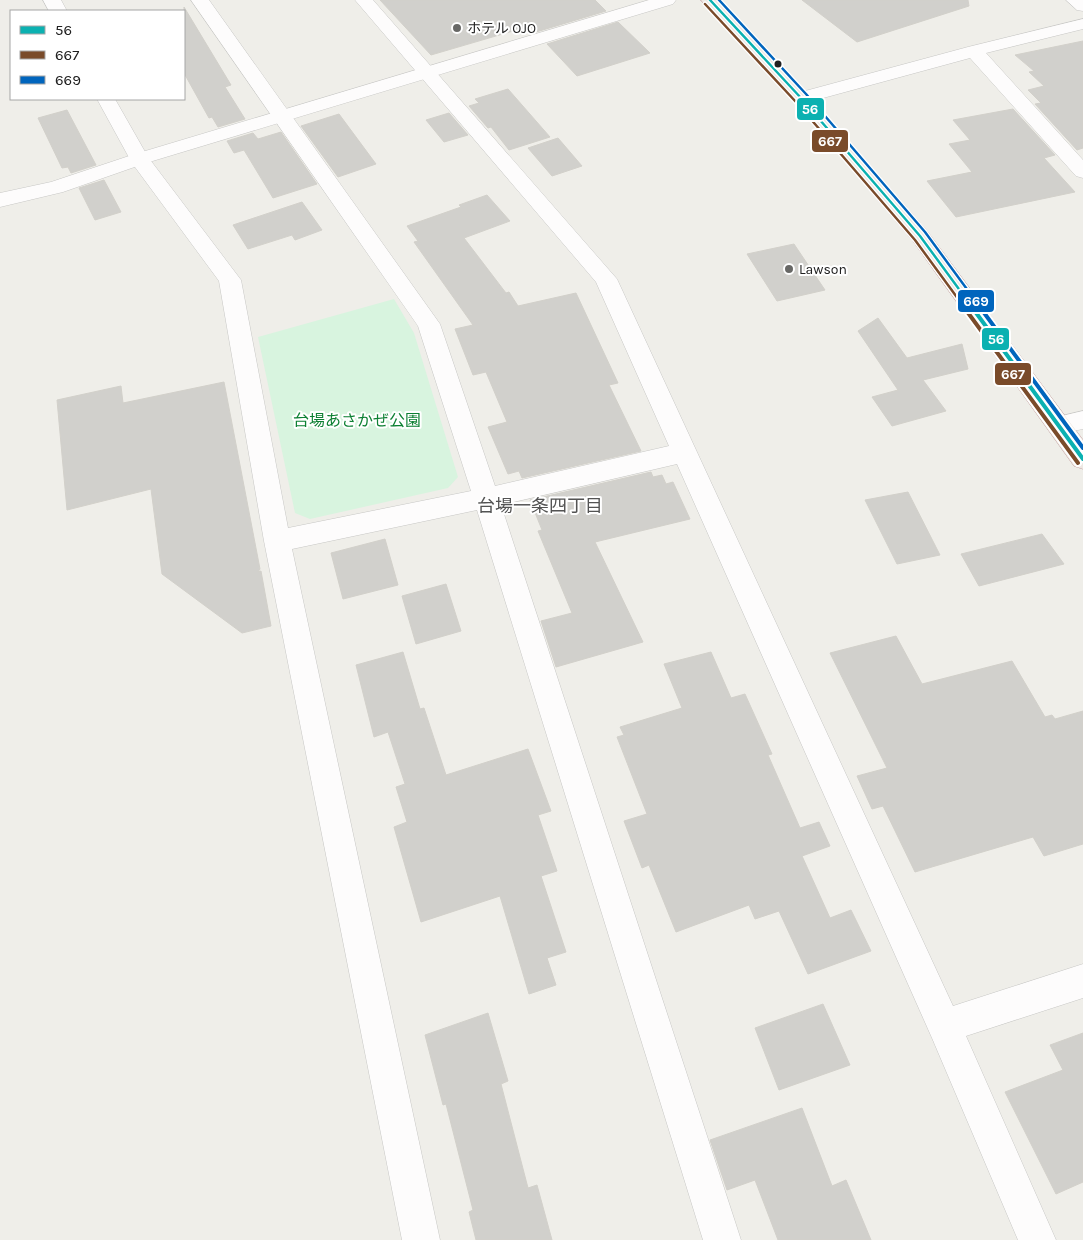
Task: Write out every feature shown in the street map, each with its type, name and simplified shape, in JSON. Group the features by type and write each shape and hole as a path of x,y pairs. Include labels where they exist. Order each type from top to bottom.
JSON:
{"highway":[{"path":"710,0 801,98 920,236 1083,459"}],"street":[{"path":"200,0 428,324 486,498 722,1240"},
{"path":"364,0 606,279 686,452 944,1026 1037,1240"},
{"path":"0,200 56,187 426,72 667,0"},
{"path":"1075,0 1083,6"},
{"path":"801,98 974,51 1083,24"},
{"path":"974,51 1083,172"},
{"path":"107,100 139,160 230,280 277,541 421,1240"},
{"path":"1058,425 1083,420"},
{"path":"277,541 486,498 686,452"},
{"path":"944,1026 1083,981"}],"green space":[{"name":"台場あさかぜ公園","path":"394,299 414,333 458,477 448,488 310,519 295,513 258,337"}],"building":[{"path":"380,0 595,0 606,11 536,32 530,26 431,55"},
{"path":"802,0 968,0 969,6 857,42"},
{"path":"184,7 231,85 225,87 245,119 218,127 212,117 209,118 185,75"},
{"path":"618,22 650,53 577,76 547,44"},
{"path":"1083,41 1083,148 1077,150 1035,104 1041,103 1028,90 1044,86 1029,72 1034,71 1015,55"},
{"path":"508,89 550,137 509,150 491,127 488,128 469,106 479,103 475,99"},
{"path":"1013,109 1055,155 1044,158 1075,192 956,217 927,181 972,172 949,144 970,140 953,120"},
{"path":"67,110 96,165 71,173 68,167 62,168 38,118"},
{"path":"449,113 468,135 444,142 426,120"},
{"path":"339,114 376,164 338,177 301,126"},
{"path":"281,132 317,184 273,198 244,150 234,153 227,141 253,133 258,139"},
{"path":"558,138 582,166 552,176 528,148"},
{"path":"104,180 121,212 95,220 79,188"},
{"path":"487,195 510,221 464,238 506,293 509,292 518,306 576,293 618,383 609,385 641,451 522,478 519,471 508,474 488,427 507,422 486,372 473,375 455,329 473,325 414,242 418,241 407,226 461,207 459,205"},
{"path":"302,202 322,230 295,240 292,235 248,249 233,225"},
{"path":"794,244 825,290 777,301 747,254"},
{"path":"878,318 907,358 962,344 968,369 923,380 946,411 892,426 872,397 898,390 858,331"},
{"path":"224,382 260,569 258,572 261,571 271,626 242,633 162,574 151,489 67,510 57,400 121,386 123,403"},
{"path":"651,472 653,477 662,475 666,484 673,482 690,519 595,542 643,642 556,667 541,621 572,613 538,531 542,530 530,500"},
{"path":"908,492 940,555 897,564 865,500"},
{"path":"1042,534 1064,564 979,586 961,554"},
{"path":"385,539 398,585 343,599 331,553"},
{"path":"446,584 461,631 416,644 402,596"},
{"path":"896,636 922,684 1012,661 1045,717 1052,715 1055,719 1083,711 1083,844 1044,856 1033,837 915,872 883,806 872,809 857,776 887,768 830,653"},
{"path":"403,652 420,709 424,708 446,775 528,749 551,811 538,815 557,871 541,876 566,952 547,958 556,985 529,994 500,896 421,922 394,827 407,822 396,787 405,784 388,732 374,737 356,665"},
{"path":"711,652 731,698 745,694 772,754 768,755 800,828 819,822 830,846 802,856 830,918 851,910 871,951 808,974 779,911 755,919 749,905 676,932 649,865 642,868 624,821 647,814 617,737 624,735 620,727 682,708 664,664"},
{"path":"823,1004 850,1065 779,1090 755,1028"},
{"path":"488,1013 508,1081 501,1084 528,1188 537,1185 552,1240 476,1240 469,1212 473,1210 446,1104 443,1105 425,1035"},
{"path":"1083,1033 1083,1182 1056,1194 1005,1092 1063,1070 1050,1045"},
{"path":"802,1108 832,1186 846,1180 871,1240 778,1240 755,1180 727,1190 710,1140"}],"transit line":[{"name":"56","path":"710,0 801,98 920,236 1083,459"},
{"name":"669","path":"719,0 806,94 925,232 1083,448"},
{"name":"667","path":"705,4 796,102 915,240 1078,463"}],"place":[{"name":"ホテル OJO","path":"457,28"},
{"name":"Lawson","path":"789,269"}],"district":[{"name":"台場一条四丁目","path":"540,506"}]}
